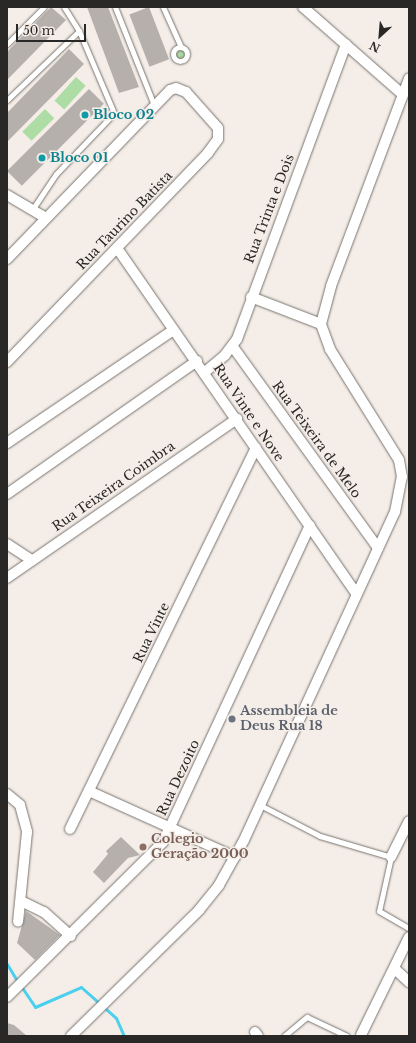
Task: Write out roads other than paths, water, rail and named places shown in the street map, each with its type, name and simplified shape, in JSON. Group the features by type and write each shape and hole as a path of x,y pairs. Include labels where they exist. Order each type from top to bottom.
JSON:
{"street":[{"path":"303,7 402,95"},
{"name":"Rua Trinta e Dois","path":"205,372 233,347 346,45"},
{"path":"71,1036 200,910 235,857 357,594 399,499 399,460 330,350 321,324 331,286 409,78"},
{"name":"Rua Taurino Batista","path":"7,362 117,248 218,139 218,128 186,92 176,88 170,90 154,105"},
{"path":"7,259 154,105"},
{"path":"7,195 31,211 46,218"},
{"name":"Rua Vinte e Nove","path":"117,248 173,330 205,372 357,594"},
{"path":"251,297 321,324"},
{"path":"7,443 173,330"},
{"name":"Rua Teixeira de Melo","path":"233,347 378,548"},
{"path":"7,494 197,361"},
{"name":"Rua Teixeira Coimbra","path":"7,578 237,419"},
{"name":"Rua Vinte","path":"70,829 91,792 256,448"},
{"name":"Rua Dezoito","path":"7,996 71,936 151,856 170,829 310,526"},
{"path":"7,544 32,560"},
{"path":"91,792 170,829 235,857"},
{"path":"7,794 20,805 27,832 18,922"},
{"path":"391,857 409,821"},
{"path":"21,901 44,912 71,936"},
{"path":"360,1035 396,970 409,937"},
{"path":"396,970 409,982"}],"lane":[{"path":"7,44 44,7"},
{"path":"31,211 56,174 114,113 79,31 64,7"},
{"path":"115,7 154,105"},
{"path":"163,7 180,47"},
{"path":"7,100 79,31"},
{"path":"260,805 320,836 391,857 379,911 409,928"},
{"path":"284,1036 307,1017 347,1036"}],"waterway":[{"path":"7,964 18,982"},
{"path":"21,986 35,1007 81,987 116,1018 124,1036"}],"place":[{"name":"Bloco 02","path":"85,115"},
{"name":"Bloco 01","path":"42,158"},
{"name":"Assembleia de Deus Rua 18","path":"232,719"},
{"name":"Colegio Geração 2000","path":"143,847"}]}
